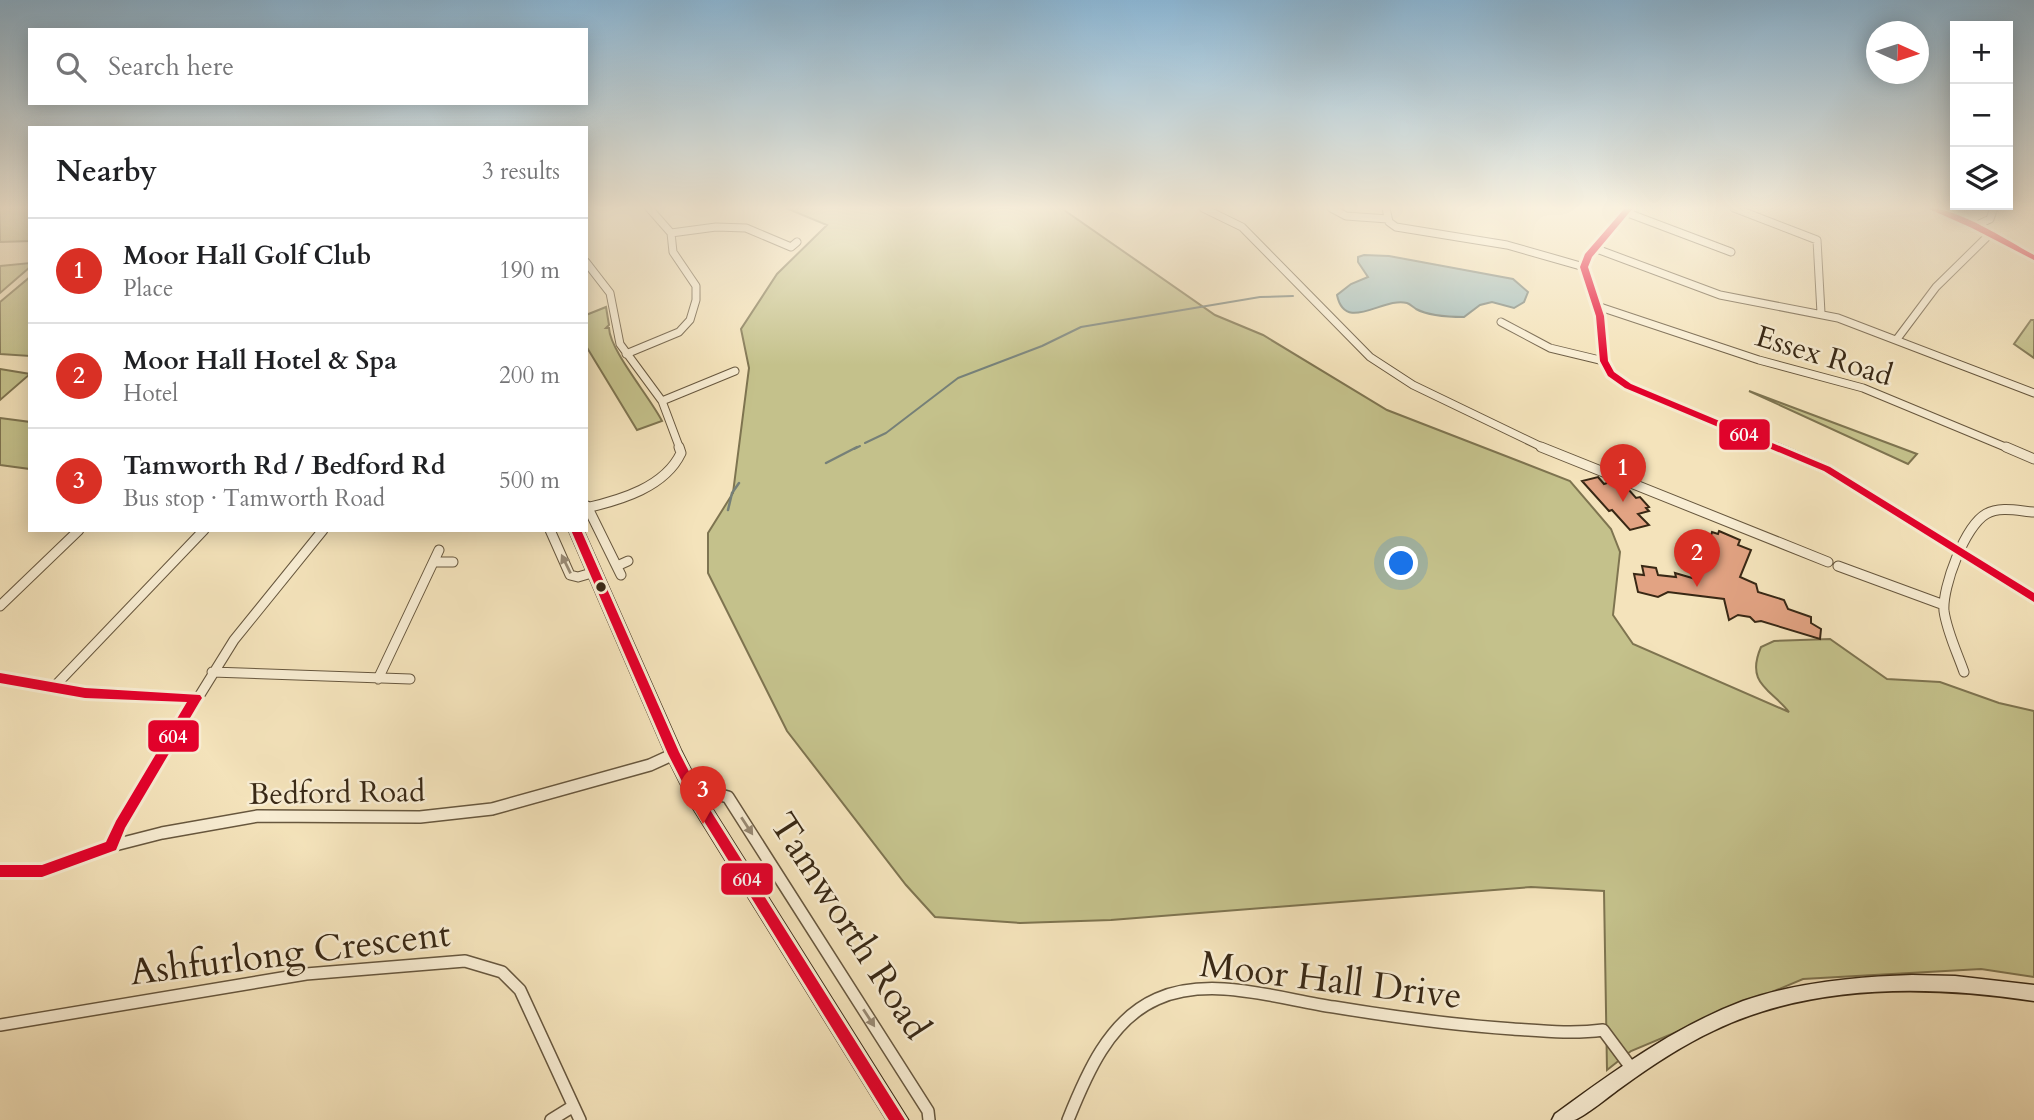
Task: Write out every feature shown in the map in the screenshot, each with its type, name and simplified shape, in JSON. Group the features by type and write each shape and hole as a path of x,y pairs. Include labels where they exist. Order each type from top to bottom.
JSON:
{"main road":[{"name":"Tamworth Road","path":"577,532 674,754 698,801 898,1120"}],"street":[{"path":"626,354 672,337 685,326 694,310 696,286 679,260"},
{"path":"1275,260 1370,357 1413,385 1538,446 1828,562"},
{"path":"1560,260 1584,267"},
{"path":"1588,260 1584,267 1586,279 1597,306 1604,361 1611,374 1628,386 1827,469 2034,598"},
{"path":"1627,260 1720,295 1821,313 1897,339 2034,393"},
{"path":"1818,260 1821,313"},
{"path":"1897,339 1936,287 1963,260"},
{"path":"588,265 613,301 617,335 626,354 662,401 680,446 675,468 656,482 588,508"},
{"name":"Essex Road","path":"1597,306 1759,360 1863,388 2034,459"},
{"path":"1501,322 1541,345 1581,359 1604,361"},
{"path":"662,401 698,387 716,376 735,372"},
{"path":"588,510 619,571 628,561"},
{"path":"1964,672 1944,605 1960,552 1972,528 1984,514 2001,511 2034,512"},
{"path":"0,606 77,532"},
{"path":"52,690 202,532"},
{"path":"111,846 120,825 234,640 321,532"},
{"path":"551,532 570,575 578,577 595,572"},
{"path":"378,679 439,550"},
{"path":"434,562 453,562"},
{"path":"1838,566 1944,605"},
{"path":"212,673 411,679"},
{"path":"0,678 52,690 196,698"},
{"name":"Bedford Road","path":"0,870 16,873 44,871 111,846 207,823 258,816 420,817 492,809 650,765 674,754"},
{"name":"Tamworth Road","path":"698,801 713,793 728,797 928,1111 929,1120"},
{"name":"Ashfurlong Crescent","path":"0,1025 306,974 465,961 502,972 520,990 580,1120"},
{"path":"1561,1120 1632,1069 1710,1023 1756,1006 1807,993 1906,983 1985,984 2034,993"},
{"name":"Moor Hall Drive","path":"1068,1120 1097,1058 1129,1017 1155,1000 1190,988 1269,997 1436,1024 1550,1031 1603,1030 1632,1069"},
{"path":"551,1120 572,1107"}],"shaded area":[{"path":"791,260 1136,260 1215,315 1263,335 1387,410 1570,481 1611,529 1620,552 1613,615 1633,644 1789,712 1758,678 1757,659 1761,647 1774,641 1830,639 1887,679 1940,682 1999,703 2034,711 2034,977 1981,969 1803,979 1631,1051 1607,1070 1604,891 1531,887 1111,920 1020,923 935,917 906,885 787,731 708,573 708,533 733,493 749,368 741,329 777,274"},
{"path":"28,263 28,269 0,293 0,266"},
{"path":"28,279 28,356 0,354 0,302"},
{"path":"606,307 609,325 606,328 609,328 616,349 662,421 637,430 588,349 588,314"},
{"path":"2031,320 2034,320 2034,358 2014,344"},
{"path":"0,369 28,374 28,376 0,400"},
{"path":"1749,391 1917,454 1908,464"},
{"path":"0,418 28,422 28,469 0,465"}],"water":[{"path":"1412,260 1513,279 1528,292 1524,302 1514,308 1492,302 1480,305 1464,317 1433,315 1407,303 1398,302 1357,313 1348,312 1341,306 1337,295 1351,284 1368,277 1358,262"}],"building":[{"path":"1598,477 1604,484 1610,482 1629,490 1636,498 1640,497 1649,507 1646,508 1649,511 1638,514 1649,525 1630,530 1612,510 1609,511 1582,481"},
{"path":"1719,531 1740,540 1738,545 1751,550 1740,577 1756,584 1758,592 1784,600 1788,609 1811,617 1811,623 1821,629 1820,639 1761,621 1755,622 1750,617 1738,615 1729,620 1724,599 1668,592 1658,597 1638,592 1634,574 1644,575 1642,566 1656,568 1658,575 1676,577 1675,573 1699,580 1712,532 1718,534"}],"waterway":[{"path":"865,443 886,433 958,378 1042,346 1081,327 1260,297 1293,296"},
{"path":"854,449 860,446"},
{"path":"826,463 857,447"},
{"path":"728,510 732,493 739,483"}],"transit line":[{"name":"604","path":"1586,260 1584,267 1600,316 1604,361 1611,374 1628,386 1827,469 2034,598"},
{"name":"604","path":"577,532 674,754 698,801 898,1120"},
{"name":"604","path":"0,678 85,693 196,698 120,825 111,846 42,871 0,871"}],"place":[{"name":"Moor Hall Golf Club","path":"1623,502"},
{"name":"Moor Hall Hotel & Spa","path":"1697,587"},
{"name":"Tamworth Rd / Bedford Rd","path":"703,824"}]}
